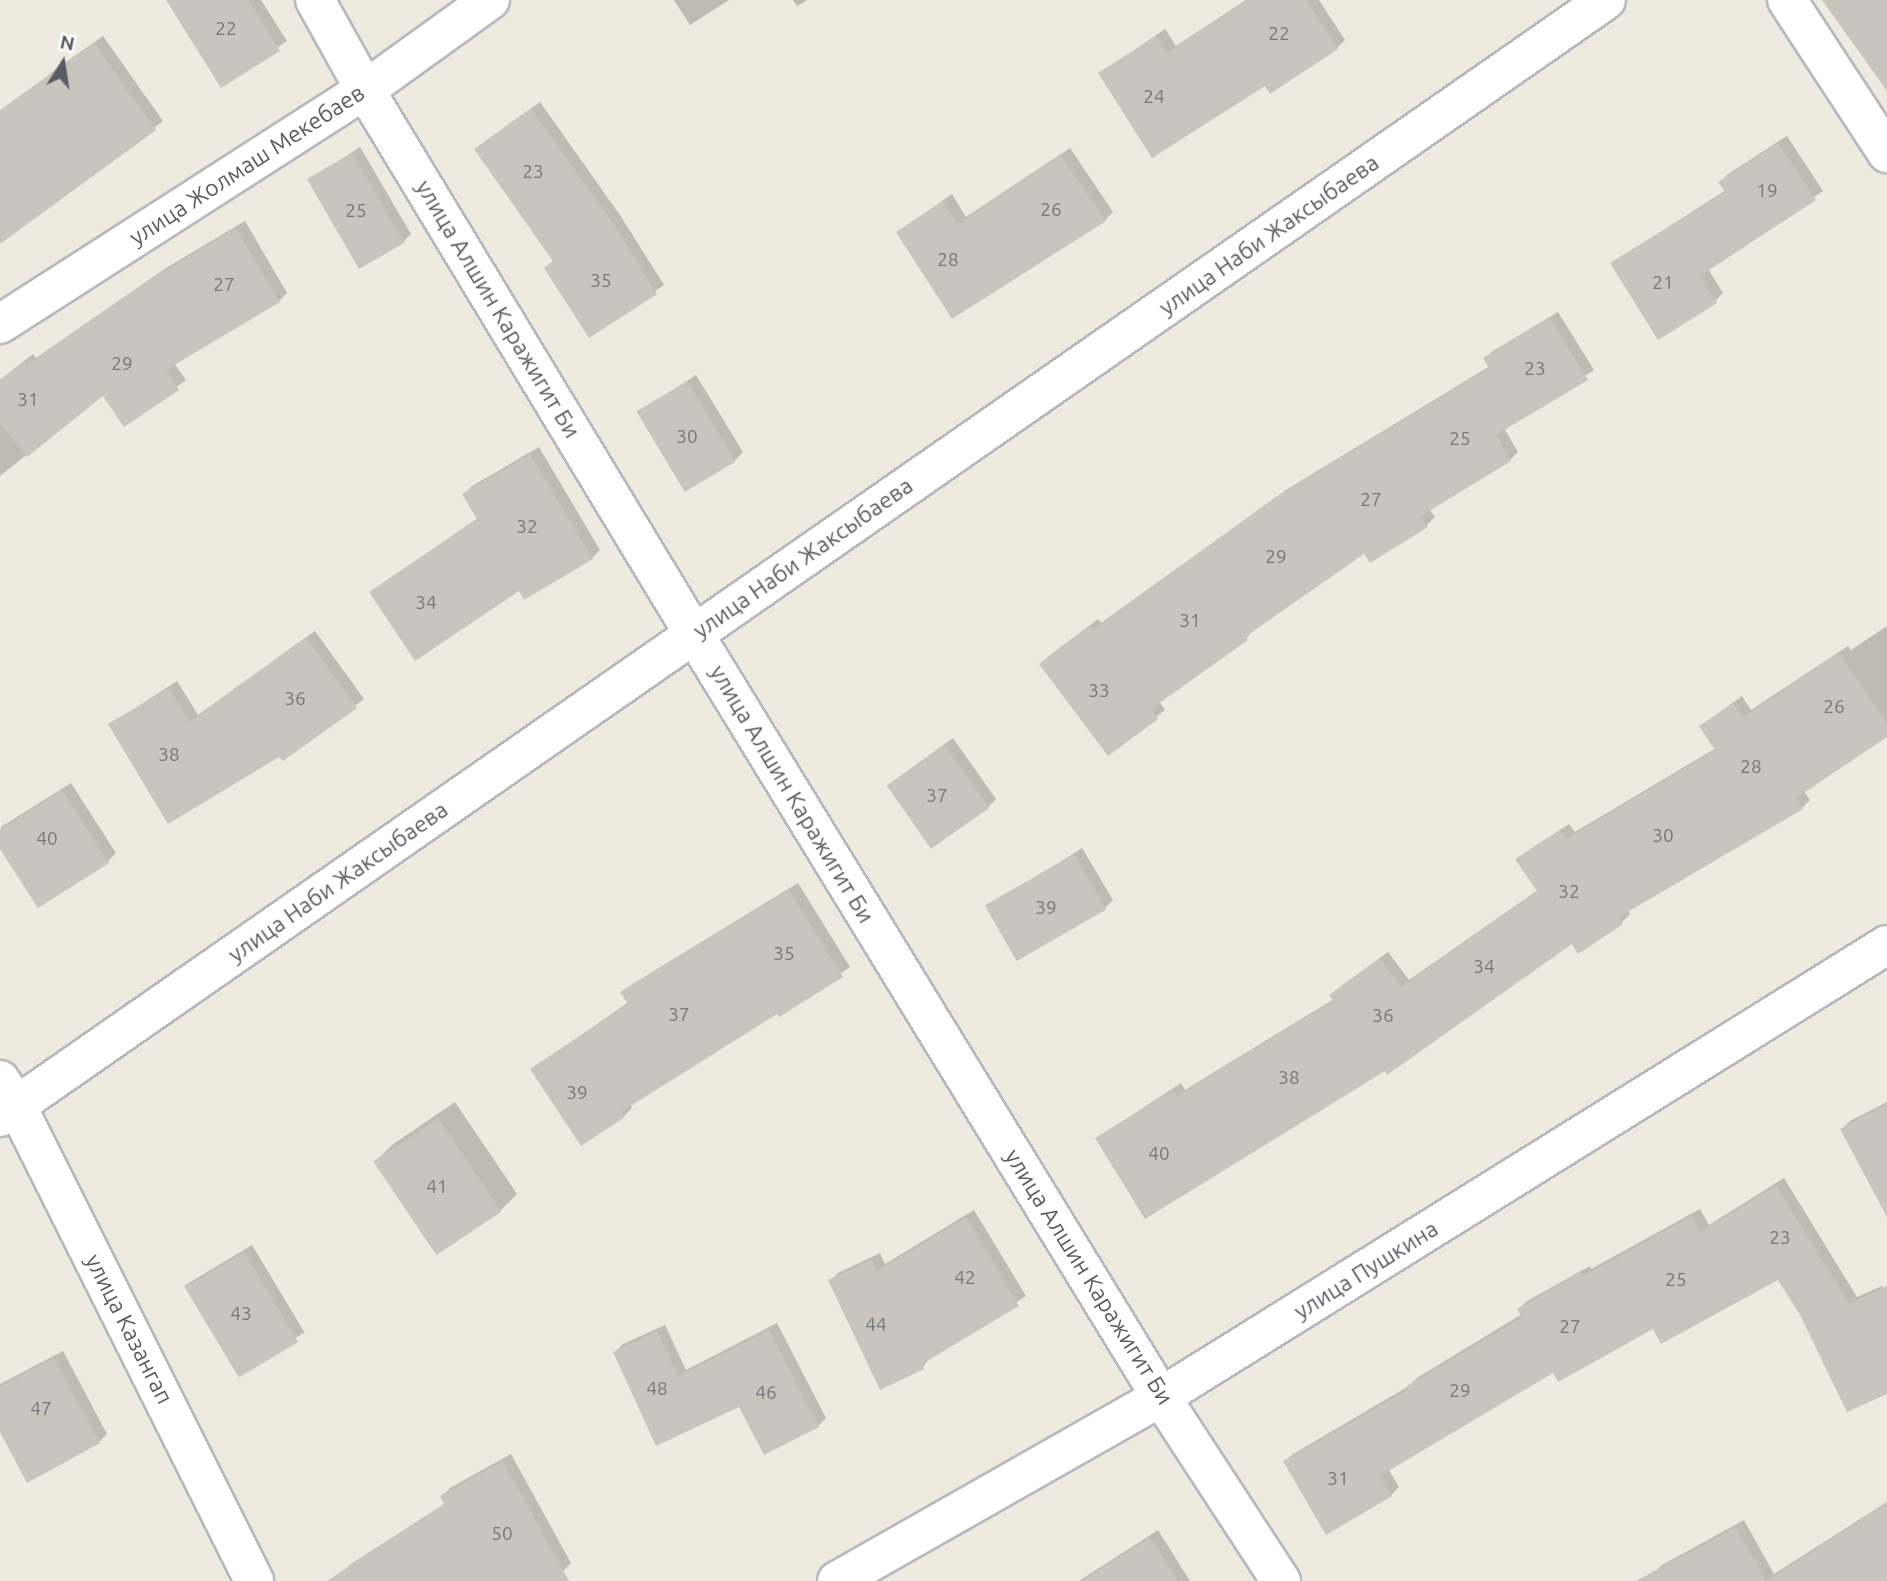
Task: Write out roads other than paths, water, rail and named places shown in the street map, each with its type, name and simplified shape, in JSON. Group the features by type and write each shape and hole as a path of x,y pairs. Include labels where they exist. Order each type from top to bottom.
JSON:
{"street":[{"name":"улица Алшин Каражигит Би","path":"315,0 365,90 694,634 1161,1396 1281,1581"},
{"name":"улица Жолмаш Мекебаев","path":"0,324 365,90 490,0"},
{"name":"улица Наби Жаксыбаева","path":"6,1101 694,634 1606,0"},
{"path":"1787,0 1887,153"},
{"name":"улица Пушкина","path":"836,1581 1161,1396 1887,945"},
{"name":"улица Казангап","path":"6,1101 254,1581"}]}
